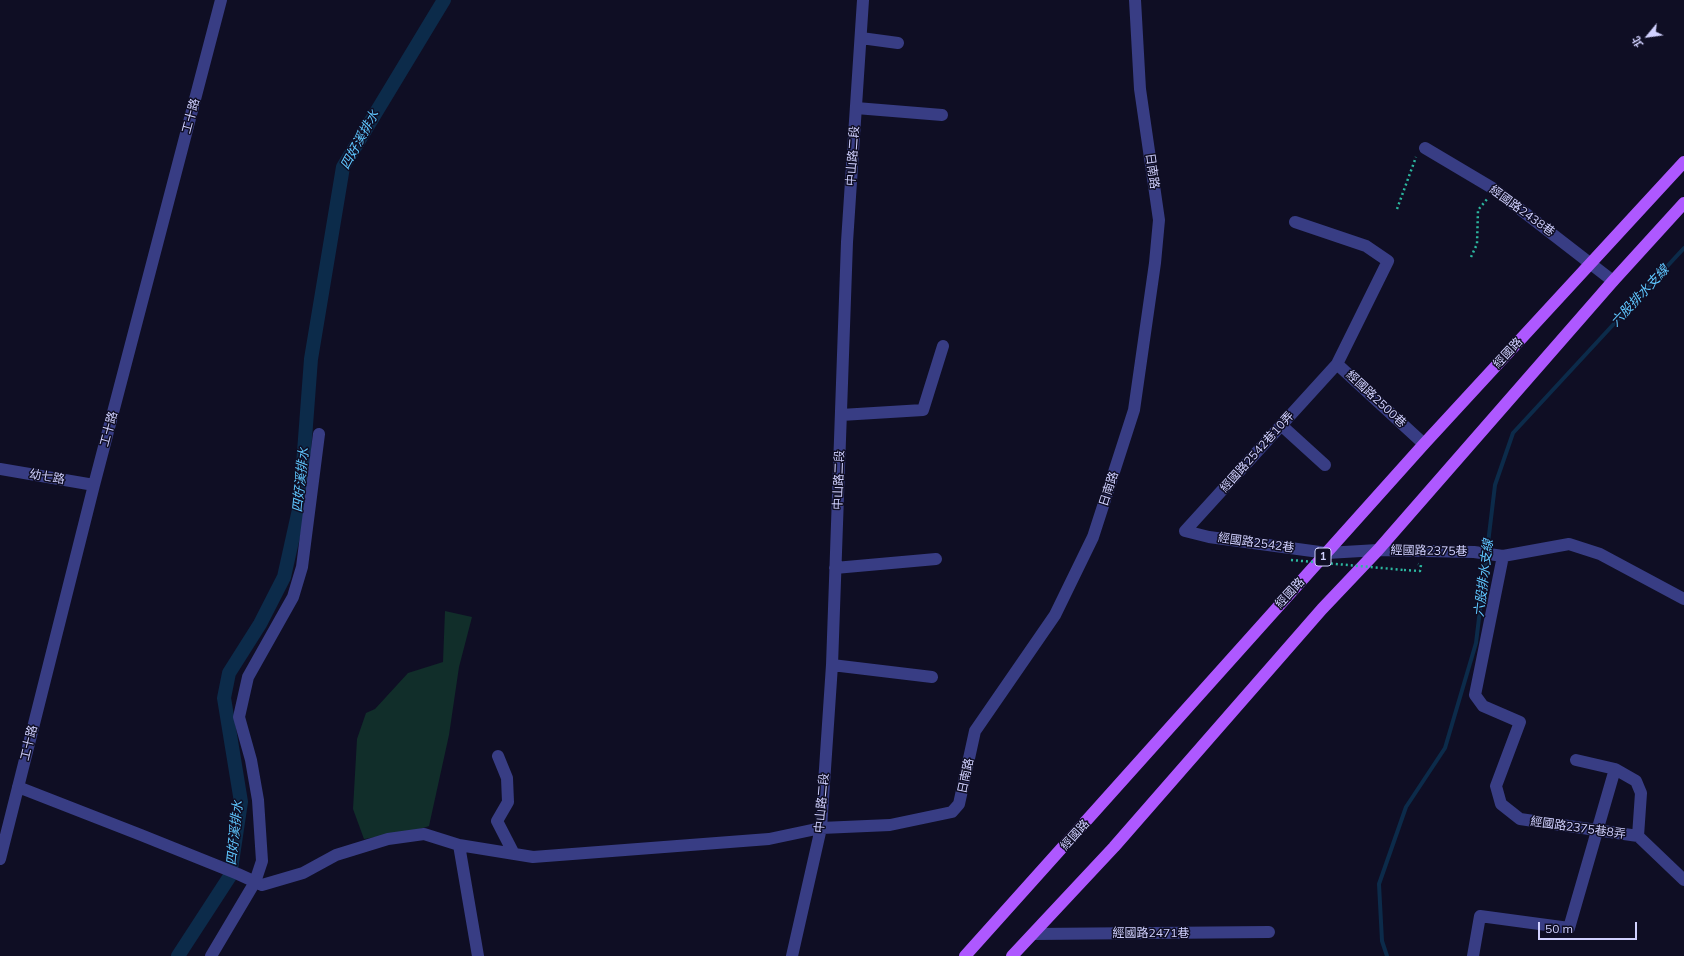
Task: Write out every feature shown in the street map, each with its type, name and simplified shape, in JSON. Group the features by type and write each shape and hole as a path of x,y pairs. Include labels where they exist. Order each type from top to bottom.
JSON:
{"main road":[{"name":"經國路","path":"965,956 1094,814 1282,601 1424,444 1684,162"},
{"path":"1012,956 1114,847 1322,609 1378,550 1613,280 1684,203"}],"street":[{"name":"工十路","path":"0,859 94,485 221,0"},
{"name":"中山路二段","path":"792,956 821,828 832,665 847,242 863,0"},
{"name":"日南路","path":"255,882 262,885 304,874 336,856 388,838 424,834 459,846 533,858 769,839 821,828 890,825 952,812 959,804 975,731 1055,615 1093,537 1134,410 1156,264 1159,220 1140,89 1135,0"},
{"path":"860,38 898,43"},
{"path":"856,108 942,115"},
{"name":"經國路2438巷","path":"1425,148 1494,189 1613,280"},
{"path":"1295,222 1366,246 1388,261 1337,364"},
{"path":"841,415 923,410 943,346"},
{"name":"經國路2500巷","path":"1329,373 1337,364 1424,444"},
{"name":"經國路2542巷10弄","path":"1185,531 1329,373"},
{"path":"1281,425 1325,465"},
{"path":"211,956 255,882 262,861 258,800 251,760 239,717 248,677 293,597 302,567 319,434"},
{"name":"幼七路","path":"0,469 94,485"},
{"name":"經國路2542巷","path":"1185,531 1209,537 1327,553"},
{"name":"經國路2375巷","path":"1327,553 1378,550 1474,552 1498,556 1569,544 1600,554 1684,599"},
{"name":"經國路2375巷8弄","path":"1498,556 1475,695 1483,706 1520,722 1496,786 1501,804 1520,819 1638,836 1684,880"},
{"path":"835,568 936,559"},
{"path":"832,665 932,677"},
{"path":"498,756 507,778 508,802 497,821 514,854"},
{"path":"1576,760 1615,769 1636,781 1641,793 1638,836"},
{"path":"1473,956 1480,916 1569,928 1615,769"},
{"path":"18,788 141,835 255,882"},
{"path":"459,846 478,956"},
{"name":"經國路2471巷","path":"1034,934 1269,932"}],"path":[{"path":"1397,209 1417,155 1425,148"},
{"path":"1471,257 1477,244 1478,210 1494,189"},
{"path":"1291,560 1420,571 1421,565 1416,564"}],"green space":[{"path":"445,611 472,617 459,667 449,735 429,826 414,831 364,839 353,809 357,739 366,713 375,709 408,673 443,662"}],"waterway":[{"name":"四好溪排水","path":"178,956 230,876 241,802 224,698 229,673 260,624 284,577 300,505 311,359 343,167 444,0"},
{"name":"六股排水支線","path":"1387,956 1382,941 1379,884 1406,807 1445,748 1476,643 1495,485 1513,433 1684,248"}]}
